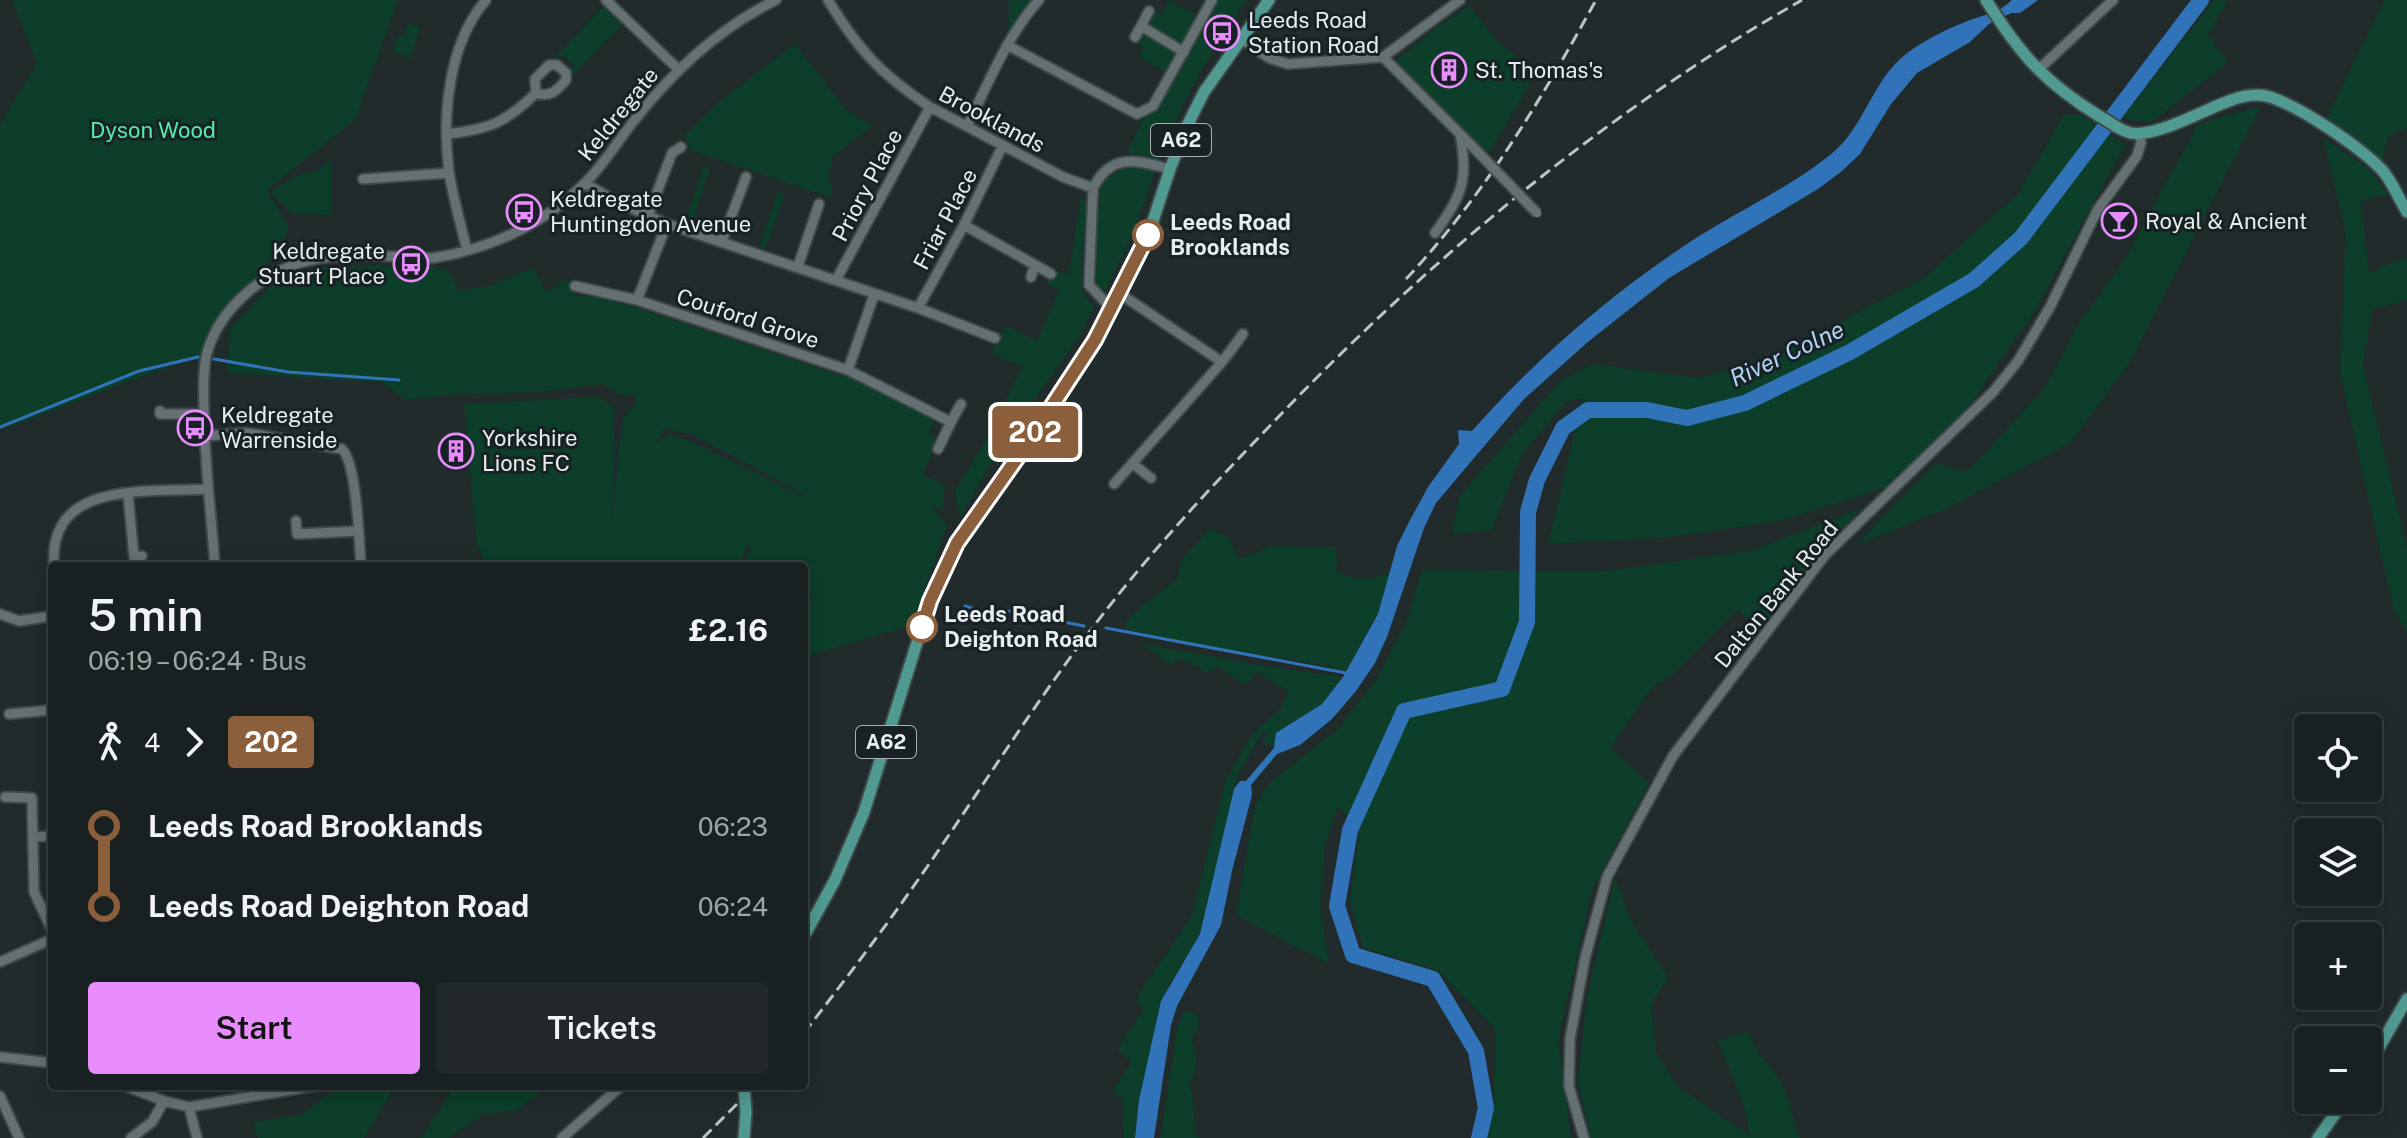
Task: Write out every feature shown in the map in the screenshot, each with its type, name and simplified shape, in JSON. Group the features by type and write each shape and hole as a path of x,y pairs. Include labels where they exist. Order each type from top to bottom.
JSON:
{"main road":[{"name":"A62","path":"808,921 835,880 864,812 930,601 957,543 1095,340 1150,230 1170,169 1204,92 1269,0"},
{"path":"1986,0 2008,34 2038,70 2085,106 2125,131 2140,133 2155,130 2243,96 2271,97 2354,146 2383,171 2407,212"},
{"path":"2382,1043 2407,999"},
{"path":"744,1090 744,1138"},
{"path":"2318,1138 2335,1114"}],"street":[{"path":"606,0 678,69"},
{"path":"615,8 623,0"},
{"name":"Keldregate","path":"215,562 204,436 206,356 222,321 256,285 268,275 310,260 334,256 433,258 467,250 528,227 585,183 678,69 731,27 776,0"},
{"name":"Brooklands","path":"828,0 852,38 886,76 930,107 1063,177 1093,188"},
{"path":"967,126 1007,45 1039,0"},
{"path":"1007,45 1137,114 1153,106 1212,0"},
{"path":"1240,38 1269,58 1288,64 1383,57 1460,0"},
{"path":"2038,70 2113,0"},
{"path":"467,250 449,173 447,134 456,60 481,2"},
{"path":"1135,37 1149,11"},
{"path":"1141,26 1184,52"},
{"path":"1383,57 1537,213"},
{"path":"447,134 477,130 513,116 536,93"},
{"name":"Priory Place","path":"836,280 930,107"},
{"name":"Dalton Bank Road","path":"1584,1138 1569,1086 1570,1039 1585,958 1607,877 1673,756 1825,555 1993,392 2030,344 2098,209 2137,156 2140,133"},
{"path":"1435,233 1455,206 1462,184 1466,163 1460,134"},
{"name":"Friar Place","path":"918,308 964,225 1003,145"},
{"path":"648,216 672,153 681,147"},
{"path":"1111,308 1089,285 1093,188 1107,170 1125,161 1138,159 1170,169"},
{"path":"363,179 449,173"},
{"path":"722,241 746,177"},
{"path":"585,183 617,202 667,224 798,266 995,338"},
{"path":"798,266 819,204"},
{"path":"637,300 667,224"},
{"path":"964,225 1051,274"},
{"path":"1031,277 1035,265"},
{"name":"Couford Grove","path":"575,286 637,300 848,370 951,422"},
{"path":"1119,293 1222,362"},
{"path":"848,370 874,295"},
{"path":"1114,484 1243,334"},
{"path":"938,449 961,404"},
{"path":"160,411 160,414 204,414"},
{"path":"204,436 247,433 342,449 348,456 353,481 361,562"},
{"path":"1132,463 1151,478"},
{"path":"54,562 56,534 71,511 84,503 128,494 208,489"},
{"path":"128,494 134,557"},
{"path":"296,521 297,534 358,531"},
{"path":"0,614 19,621 48,617"},
{"path":"9,714 48,710"},
{"path":"5,797 32,798 34,892 48,922"},
{"path":"34,837 48,836"},
{"path":"0,962 48,941"},
{"path":"0,1057 48,1063"},
{"path":"135,1090 189,1107 290,1090"},
{"path":"562,1138 616,1090"},
{"path":"0,1096 19,1138"},
{"path":"131,1138 152,1122 164,1101"},
{"path":"189,1107 197,1138"}],"green space":[{"name":"Dyson Wood","path":"12,0 398,0 355,120 267,190 289,228 278,250 216,321 201,360 192,359 168,367 0,430 0,125 37,63"},
{"path":"1009,0 1039,0 1008,43"},
{"path":"1168,0 1207,21 1218,0 1247,0 1198,77 1159,160 1126,154 1144,117 1159,104 1175,77 1138,57 1144,47 1132,40 1149,6 1162,16"},
{"path":"2214,0 2228,0 2208,35 2228,63 2150,123 2122,118"},
{"path":"2385,0 2407,0 2407,127 2388,137 2382,163 2326,120"},
{"path":"608,2 627,19 573,75 569,71 575,66 562,55 556,60 554,58"},
{"path":"1469,6 1501,45 1537,72 1488,154 1394,62"},
{"path":"408,23 420,27 411,58 393,52 398,35 404,36"},
{"path":"795,44 846,110 872,126 832,157 829,177 833,198 690,150 685,135 720,101"},
{"path":"2261,106 2129,364 2070,443 1950,507 1855,546 1936,463 1967,472 2044,389 2078,325 2127,256 2198,124"},
{"path":"2064,115 2082,115 2125,145 2035,310 1961,418 1888,487 1779,521 1670,537 1548,544 1583,398 1567,401 1522,454 1492,530 1452,534 1460,496 1560,381 1593,364 1700,378 1780,354 1924,278 2018,194"},
{"path":"2323,138 2368,168 2388,194 2361,201 2369,273 2407,256 2407,300 2372,309 2363,365 2407,548 2407,633 2393,607 2340,372 2346,232"},
{"path":"331,159 331,215 291,213 270,191 301,174 317,171"},
{"path":"1128,165 1138,165 1155,172 1134,231 1106,290 1095,284 1091,271 1099,189 1105,180"},
{"path":"704,166 710,169 691,224 685,222"},
{"path":"778,192 785,194 765,249 759,247"},
{"path":"1081,197 1087,201 1082,291 1094,307 1082,332 988,468 960,518 955,491 988,437 1022,367 991,353 1006,326 1037,341 1059,290 1047,283 1053,270 1069,275"},
{"path":"429,266 449,271 458,289 468,291 465,289 486,287 533,268 547,292 569,278 575,296 589,295 638,308 851,379 935,420 929,433 939,440 922,474 945,486 942,510 929,504 947,526 912,625 808,656 808,602 815,593 808,597 808,562 745,562 752,545 747,546 741,562 482,562 480,547 477,547 464,404 598,397 613,406 615,454 611,522 623,419 636,404 636,393 623,396 603,384 537,392 459,394 405,400 382,382 227,373 230,328 274,283 321,267","holes":["664,429 693,435 805,495 805,498 691,441 669,435 656,443"]},
{"path":"1860,509 1803,573 1757,632 1738,609 1670,677 1652,687 1610,748 1649,783 1593,887 1558,1040 1571,1138 1488,1138 1494,1109 1495,1029 1438,970 1363,948 1350,901 1359,831 1338,806 1325,845 1320,907 1329,964 1236,915 1255,805 1270,783 1340,727 1378,677 1407,621 1422,570 1598,572 1750,551"},
{"path":"1211,528 1230,539 1238,559 1272,546 1336,547 1337,572 1363,578 1389,574 1378,614 1346,671 1208,648 1125,629 1126,622 1135,612 1177,579 1183,558"},
{"path":"1139,643 1343,677 1322,704 1276,733 1275,748 1262,741 1269,733 1263,732 1238,773 1200,934 1167,988 1139,1100 1135,1138 1124,1138 1122,1098 1112,1091 1132,1062 1117,1050 1144,1008 1138,1002 1140,992 1192,916 1225,782 1251,736 1280,709 1288,691 1257,672 1246,685 1218,667 1207,673 1184,660 1177,660 1172,665"},
{"path":"1615,878 1632,923 1668,977 1651,1005 1656,1052 1677,1086 1749,1135 1746,1112 1718,1040 1749,1032 1755,1048 1785,1090 1800,1138 1591,1138 1578,1082 1588,993"},
{"path":"1184,1011 1195,1012 1200,1024 1192,1038 1196,1068 1189,1084 1193,1097 1195,1134 1199,1138 1161,1138 1177,1028"},
{"path":"340,1090 393,1090 364,1138 258,1138 253,1122 301,1115"},
{"path":"452,1090 542,1090 516,1111 483,1114 449,1138 421,1138"}],"water":[{"path":"2012,0 2038,0 2020,13 2011,13 1989,24 1970,42 1917,73 1891,104 1860,154 1842,171 1818,189 1669,278 1589,341 1524,399 1436,503 1375,663 1332,719 1300,745 1277,754 1251,785 1252,795 1221,925 1177,1006 1171,1025 1154,1138 1135,1138 1139,1100 1161,1001 1200,934 1234,789 1240,781 1246,781 1274,748 1276,733 1322,704 1343,677 1378,614 1397,546 1428,487 1459,444 1458,430 1472,431 1545,356 1653,268 1830,155 1851,132 1894,65 1906,54 1937,35 1997,10"}],"waterway":[{"name":"River Colne","path":"1479,1138 1486,1108 1476,1051 1433,979 1353,955 1337,906 1350,830 1404,711 1502,689 1527,622 1528,512 1537,480 1563,428 1588,410 1647,410 1687,418 1745,403 1850,352 1974,280 2021,238 2201,0"},
{"path":"0,427 139,371 198,357"},
{"path":"214,359 288,372 399,380"},
{"path":"965,606 985,612 1008,611 1084,626"},
{"path":"1106,628 1346,673"}],"railway":[{"path":"1406,279 1461,214 1510,146 1596,0"},
{"path":"808,1028 900,906 1051,684 1100,618 1179,523 1264,432 1387,310 1517,196 1656,92 1802,0"},
{"path":"703,1138 751,1090"}],"bus line":[{"name":"202","path":"922,627 930,601 957,543 1095,340 1148,235"}],"place":[{"name":"Leeds Road Station Road","path":"1222,33"},
{"name":"St. Thomas's","path":"1449,70"},
{"name":"Keldregate Huntingdon Avenue","path":"524,212"},
{"name":"Royal & Ancient","path":"2119,221"},
{"name":"Leeds Road Brooklands","path":"1148,235"},
{"name":"Keldregate Stuart Place","path":"411,264"},
{"name":"Keldregate Warrenside","path":"195,428"},
{"name":"Yorkshire Lions FC","path":"456,451"},
{"name":"Leeds Road Deighton Road","path":"922,627"}]}
